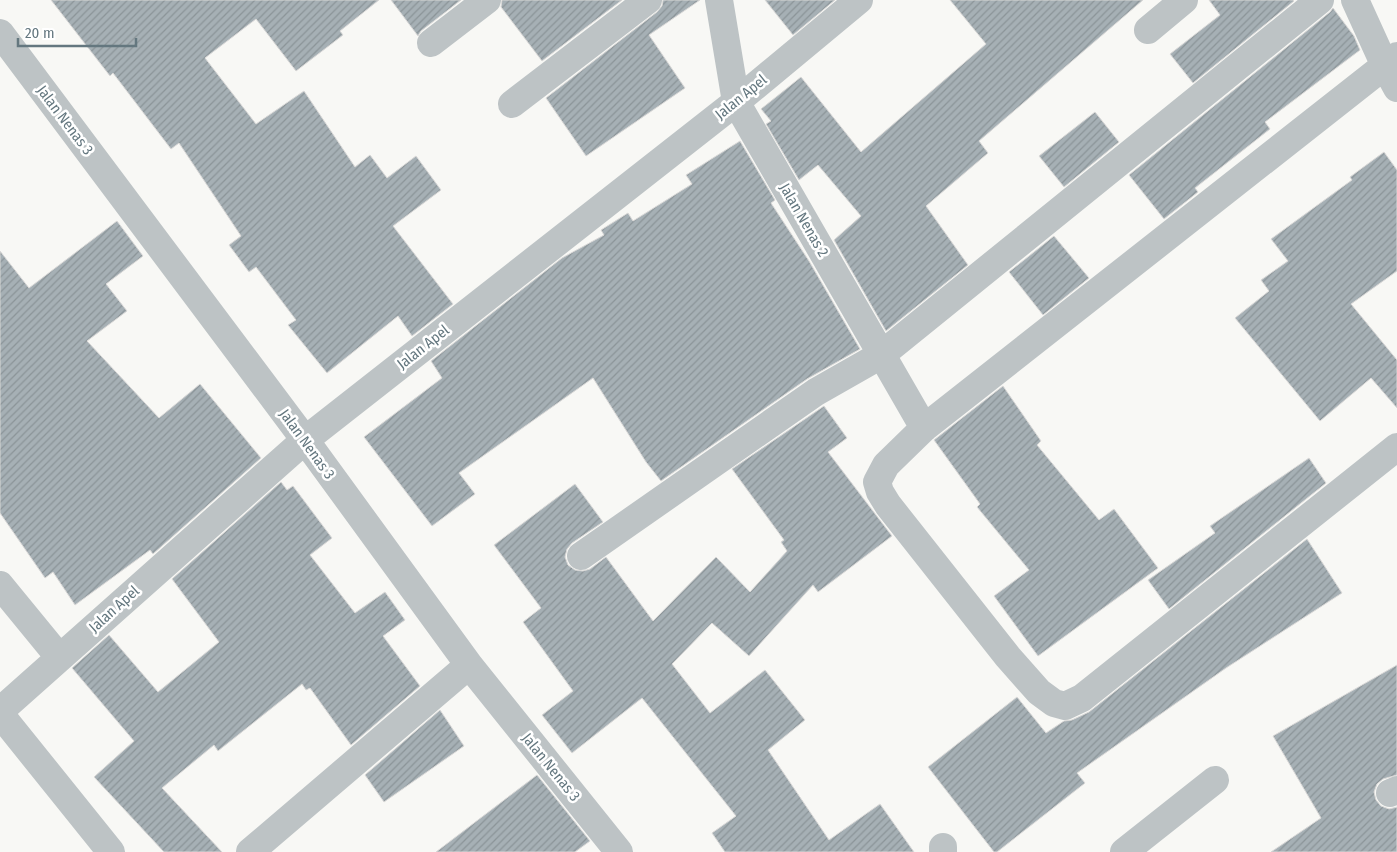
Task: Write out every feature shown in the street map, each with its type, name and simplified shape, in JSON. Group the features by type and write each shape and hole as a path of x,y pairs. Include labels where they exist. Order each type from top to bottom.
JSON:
{"street":[{"path":"431,44 487,0"},
{"path":"512,104 648,0"},
{"name":"Jalan Nenas 2","path":"719,0 736,102 924,428"},
{"name":"Jalan Apel","path":"0,713 59,657 304,440 736,102 860,0"},
{"path":"1148,30 1184,0"},
{"path":"581,556 816,392 881,356 1320,0"},
{"path":"1355,0 1393,70 924,428 886,465 878,482 880,492 888,504 1008,657 1039,692 1054,703 1065,706 1082,698 1397,447"},
{"name":"Jalan Nenas 3","path":"0,33 304,440 469,665 618,852"},
{"path":"0,585 59,657"},
{"path":"250,852 469,665"},
{"path":"0,713 111,852"},
{"path":"1124,852 1215,780"}],"building":[{"path":"51,0 379,0 340,31 343,35 296,71 256,19 205,58 256,124 304,91 355,167 370,155 387,178 416,156 441,190 393,226 453,304 412,336 398,316 327,373 288,325 296,320 256,267 249,272 229,245 241,236 179,143 171,149 113,73 110,76"},
{"path":"391,0 461,0 421,31 418,36"},
{"path":"502,0 622,0 542,61 501,7"},
{"path":"663,0 700,0 649,35 685,88 586,156 546,98 657,12 662,6"},
{"path":"765,0 835,0 793,35"},
{"path":"950,0 1143,0 979,141 988,153 926,206 968,265 886,331 834,240 861,216 818,165 799,180 766,124 771,121 761,109 801,77 861,152 986,44"},
{"path":"1209,0 1294,1 1193,83 1170,54 1220,15"},
{"path":"1333,8 1354,36 1360,50 1265,122 1270,129 1195,188 1198,192 1164,219 1129,175"},
{"path":"1095,112 1119,142 1064,187 1039,156"},
{"path":"740,141 775,200 771,203 809,261 860,349 807,379 661,481 646,462 593,378 459,473 475,494 432,526 364,437 442,378 431,361 562,258 604,235 601,230 628,213 633,221 692,184 686,175"},
{"path":"1384,152 1397,170 1397,271 1351,304 1397,360 1397,408 1371,378 1320,421 1235,318 1269,291 1261,280 1288,261 1271,239 1352,180 1350,177"},
{"path":"117,221 143,256 106,284 127,311 87,341 159,418 200,384 261,458 153,554 150,550 75,605 53,572 45,578 0,513 0,251 29,288"},
{"path":"1054,236 1089,278 1043,315 1009,272"},
{"path":"1003,386 1041,441 1037,445 1099,520 1114,509 1158,568 1038,656 994,596 1029,570 977,507 980,504 934,440"},
{"path":"824,406 847,438 828,452 892,536 818,592 813,585 749,656 712,623 672,664 710,713 765,670 805,720 768,750 829,840 880,804 914,852 725,852 712,833 736,816 642,698 572,753 542,715 573,691 523,622 541,608 494,545 575,484 603,522 572,543 567,549 565,557 568,565 575,570 583,571 590,569 606,557 653,621 716,557 750,592 787,551 781,542 784,540 732,469"},
{"path":"1309,458 1326,483 1169,609 1148,580 1215,533 1210,526"},
{"path":"281,482 287,490 293,486 332,538 310,555 355,613 385,592 405,620 383,636 420,686 351,745 310,688 306,690 302,684 218,751 214,745 162,788 222,852 164,852 94,777 134,741 72,668 109,635 158,692 219,642 172,579"},
{"path":"1307,539 1342,593 1226,668 1077,773 1085,783 997,852 994,852 928,767 1017,697 1046,733 1064,721 1072,720 1089,712"},
{"path":"1397,665 1397,775 1383,779 1377,784 1374,792 1376,800 1381,806 1389,809 1397,807 1397,852 1271,852 1321,818 1273,736"},
{"path":"440,710 464,746 384,802 365,775"},
{"path":"537,775 590,841 575,852 436,852"}]}
